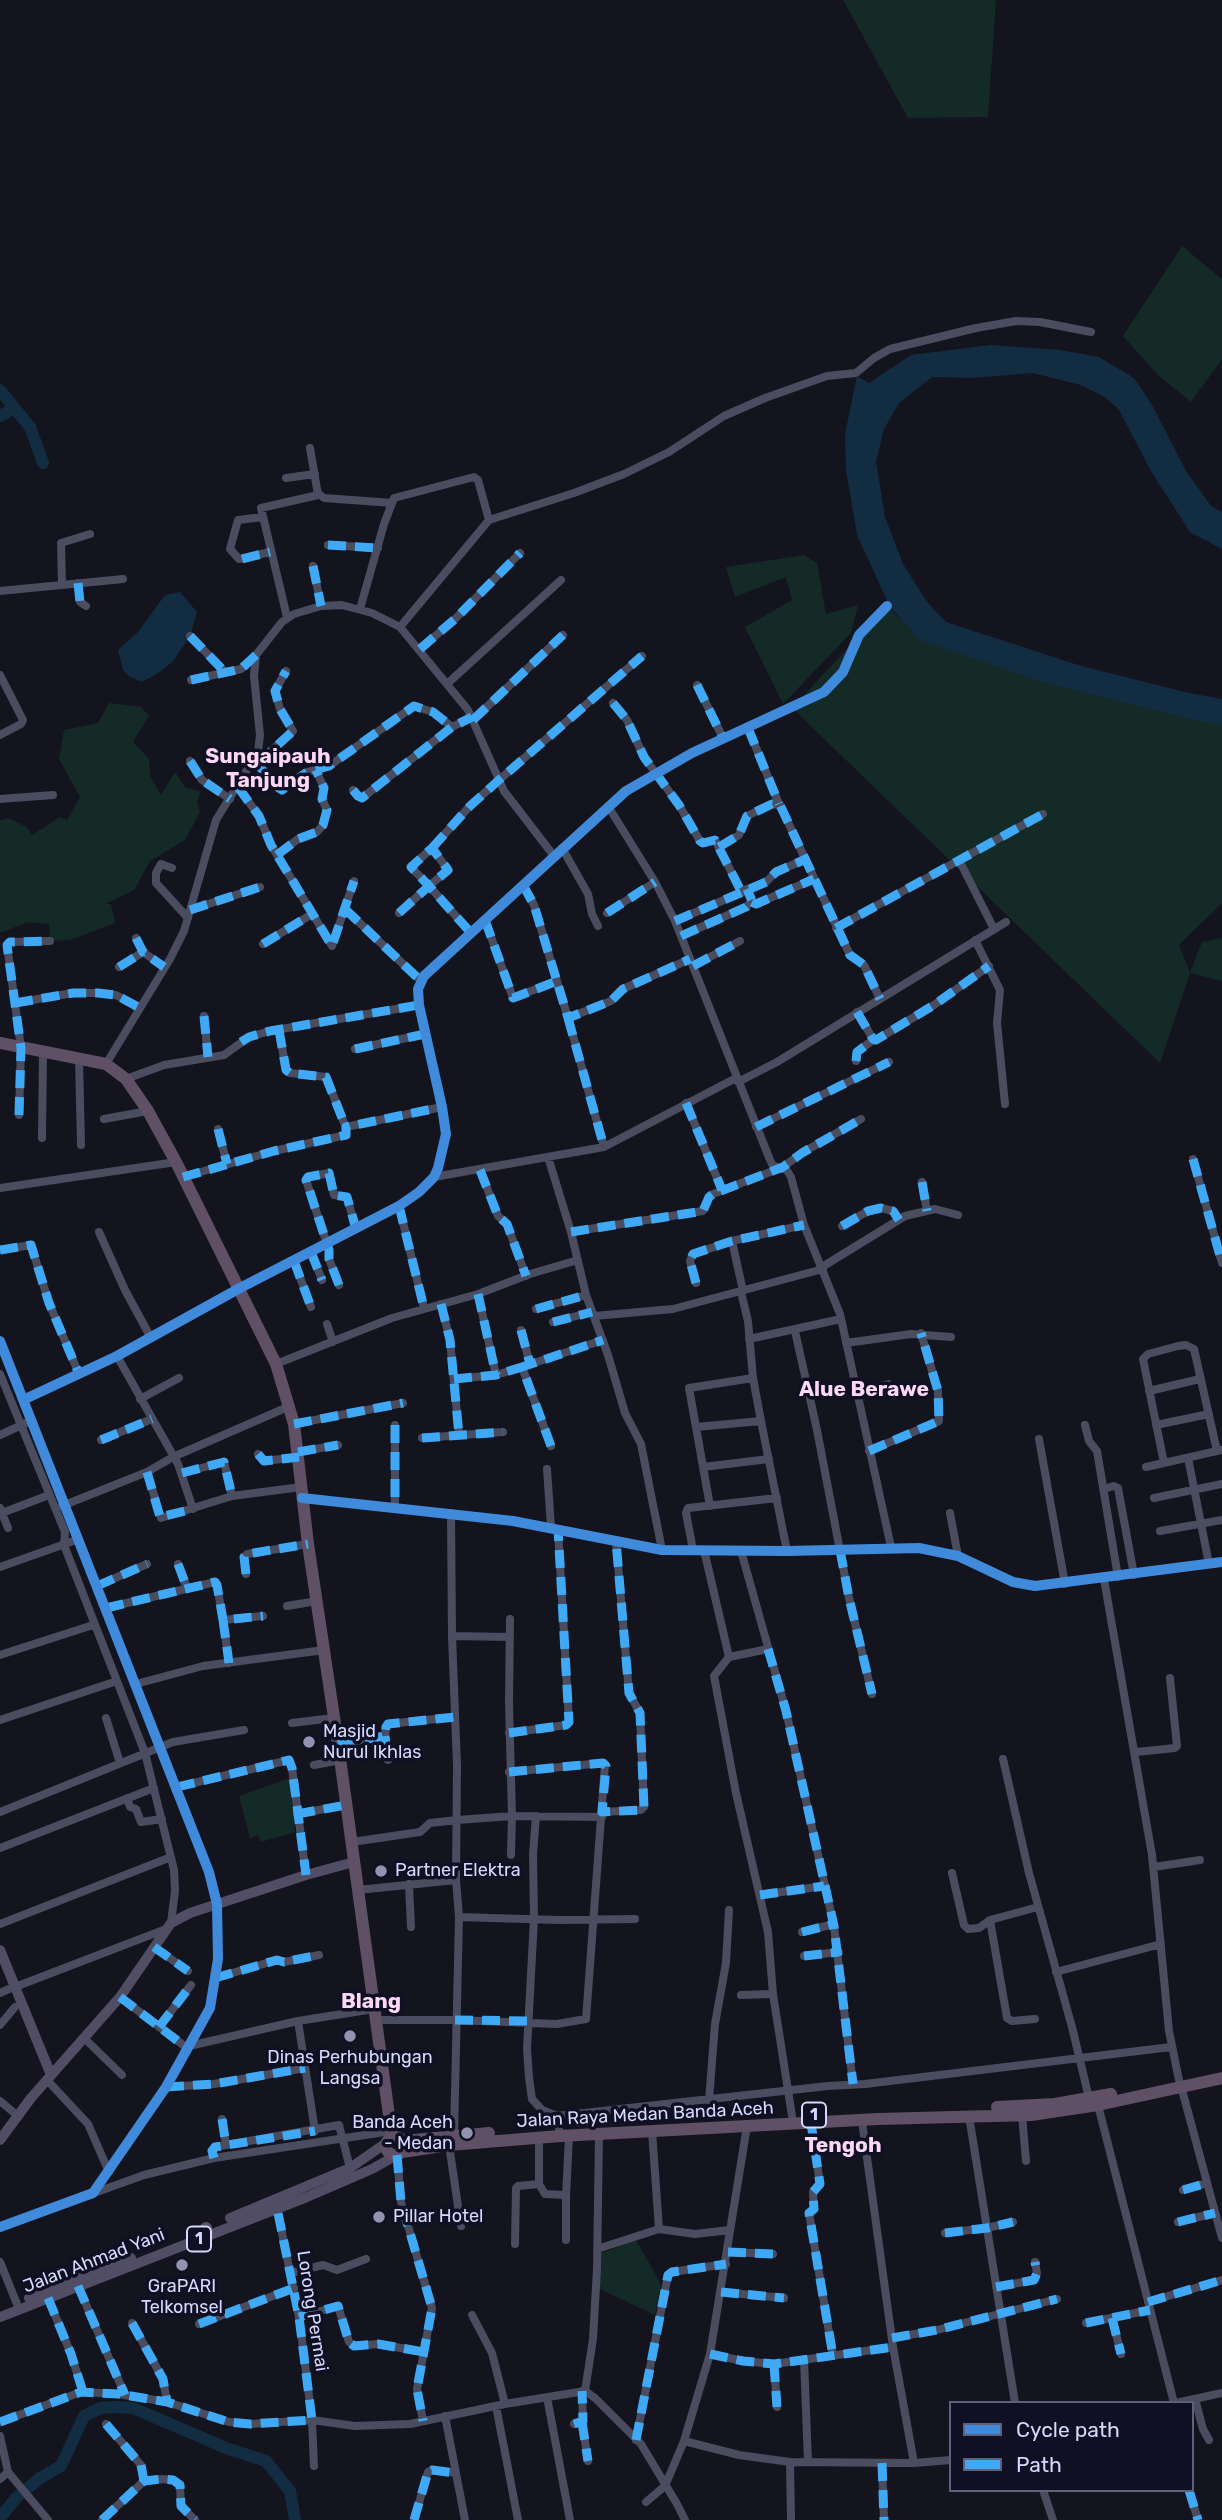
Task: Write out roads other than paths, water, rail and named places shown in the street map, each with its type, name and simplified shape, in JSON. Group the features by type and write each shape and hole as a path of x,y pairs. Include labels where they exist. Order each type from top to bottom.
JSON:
{"highway":[{"path":"0,1043 106,1064 126,1079 148,1111 176,1162 276,1364 294,1424 308,1544 395,2145"},
{"name":"Jalan Raya Medan Banda Aceh","path":"395,2145 561,2129 792,2116 1022,2115 1219,2074"},
{"name":"Jalan Raya Medan Banda Aceh","path":"451,2140 539,2137 561,2129 599,2134 862,2121 878,2116 1102,2100"}],"main road":[{"path":"0,2140 120,1997 169,1926 190,1913 354,1862"},
{"path":"0,1950 8,1990 50,2081"},
{"path":"0,1969 50,2081"},
{"name":"Jalan Raya Medan Banda Aceh","path":"0,2309 18,2306 207,2231 351,2168 395,2145"},
{"name":"Jalan Ahmad Yani","path":"0,2317 18,2306 48,2298 207,2231 277,2208 372,2169 395,2145"}],"street":[{"path":"400,627 489,520 624,474 669,452 724,416 827,376 856,373 881,353 900,346 976,328 1016,321 1040,322 1091,332"},
{"path":"310,448 319,494 324,498 392,503"},
{"path":"286,478 315,474"},
{"path":"360,609 394,498 474,477 478,480 489,520"},
{"path":"287,617 261,508 319,494"},
{"path":"263,517 239,520 234,529 230,549 239,559 270,552"},
{"path":"62,584 61,543 90,534"},
{"path":"328,545 378,548"},
{"path":"420,649 455,619 520,553"},
{"path":"313,566 321,606"},
{"path":"0,591 124,579"},
{"path":"447,684 561,580"},
{"path":"78,583 80,602 86,606"},
{"path":"191,680 241,669 287,617 321,606 338,605 360,609 400,627 473,719 509,798 554,856"},
{"path":"23,1400 117,1356 240,1288 400,1206 434,1177 445,1142 442,1107 419,1005 418,989 421,981 562,848 635,785 723,738 816,697 835,683 848,663 859,635 887,606"},
{"path":"353,790 362,798 452,727 473,719 563,635"},
{"path":"190,636 225,672"},
{"path":"256,654 254,676 260,742 256,762"},
{"path":"471,933 411,867 470,806 642,656"},
{"path":"106,1064 184,931 216,820 256,762 293,731 280,709 275,691 286,671"},
{"path":"0,676 23,720 21,724 0,734"},
{"path":"697,685 723,738"},
{"path":"613,703 624,714 644,757 700,841 703,843 714,839 752,902"},
{"path":"256,762 282,790 307,772 329,766 414,706 433,712 452,727"},
{"path":"748,728 779,804 836,928 851,957 864,965 880,999"},
{"path":"190,761 202,780 230,799"},
{"path":"277,855 298,838 317,832 323,825 327,810 322,799 324,788 316,770"},
{"path":"238,787 260,816 277,855 332,946 354,881"},
{"path":"0,799 53,795"},
{"path":"719,847 739,835 747,816 772,804 779,804"},
{"path":"608,806 655,882 675,921 772,1165 783,1167 789,1173 804,1225 841,1319 891,1547"},
{"path":"836,928 1043,814"},
{"path":"399,913 449,869 432,848"},
{"path":"562,848 588,894 592,914 598,926"},
{"path":"675,921 766,882 776,872 806,859"},
{"path":"959,860 994,929"},
{"path":"172,868 161,864 156,873 156,883 189,914"},
{"path":"681,936 752,902 756,904 814,879"},
{"path":"607,914 655,882"},
{"path":"523,884 534,905 604,1147"},
{"path":"189,914 260,887"},
{"path":"345,909 421,981"},
{"path":"263,944 312,914"},
{"path":"485,920 513,998 557,981"},
{"path":"434,1177 604,1147 686,1103 777,1062 1006,922"},
{"path":"136,938 143,952 164,967"},
{"path":"975,940 1000,990 997,1023 1005,1104"},
{"path":"19,1115 21,1048 7,943 50,941"},
{"path":"568,1018 611,1001 623,989 740,941"},
{"path":"119,967 143,952"},
{"path":"856,1061 857,1052 873,1040 934,1005 989,966"},
{"path":"15,1003 73,993 98,993 116,995 140,1008"},
{"path":"126,1079 164,1065 228,1053 249,1037 419,1005"},
{"path":"857,1012 873,1040"},
{"path":"204,1016 208,1057"},
{"path":"183,1177 274,1151 346,1135 346,1128 326,1077 290,1073 286,1070 279,1030"},
{"path":"355,1049 425,1034"},
{"path":"42,1138 43,1052"},
{"path":"79,1058 80,1145"},
{"path":"756,1127 889,1062"},
{"path":"686,1103 722,1190"},
{"path":"346,1128 442,1107"},
{"path":"104,1119 148,1111"},
{"path":"571,1232 703,1211 709,1197 783,1167 795,1157 861,1119"},
{"path":"218,1129 227,1164"},
{"path":"548,1157 571,1232 586,1295 625,1413 641,1444 662,1550"},
{"path":"1194,1159 1222,1263"},
{"path":"0,1188 176,1162"},
{"path":"481,1170 498,1216 507,1224 526,1276"},
{"path":"339,1285 306,1180 308,1177 329,1174 334,1195 347,1197 356,1229"},
{"path":"922,1182 927,1211"},
{"path":"400,1206 424,1308"},
{"path":"842,1226 868,1211 881,1208 893,1211 899,1220"},
{"path":"553,1322 593,1314 673,1309 742,1292 822,1268 899,1220 927,1211 945,1210 958,1215"},
{"path":"696,1283 691,1256 732,1241 804,1225"},
{"path":"99,1232 125,1290 151,1338"},
{"path":"732,1241 748,1321 753,1378 788,1551"},
{"path":"0,1250 30,1244 49,1303 79,1374"},
{"path":"311,1252 322,1280"},
{"path":"276,1364 391,1318 478,1294 578,1260"},
{"path":"294,1261 311,1307"},
{"path":"478,1294 496,1376"},
{"path":"536,1309 586,1295"},
{"path":"441,1304 450,1340 459,1435"},
{"path":"749,1339 841,1319"},
{"path":"327,1324 333,1342"},
{"path":"521,1330 526,1366 551,1446"},
{"path":"795,1331 849,1598 872,1693"},
{"path":"846,1343 921,1333 951,1337"},
{"path":"869,1451 939,1421 938,1391 921,1333"},
{"path":"454,1378 496,1376 603,1340"},
{"path":"0,1341 177,1787 211,1877 217,1904 218,1959 210,2008 166,2087 93,2193"},
{"path":"1146,1467 1219,1451 1194,1349 1186,1345 1148,1354 1143,1359 1164,1463"},
{"path":"117,1356 182,1473 193,1509"},
{"path":"0,1374 3,1387 65,1532 64,1545 145,1754 171,1857 175,1891 169,1926 8,1990"},
{"path":"140,1399 179,1378"},
{"path":"710,1506 690,1387 753,1378"},
{"path":"1149,1391 1200,1379"},
{"path":"3,1387 16,1381"},
{"path":"857,1393 888,1384"},
{"path":"294,1424 403,1403"},
{"path":"55,1508 146,1472 173,1457 290,1406"},
{"path":"1156,1425 1209,1414"},
{"path":"101,1440 152,1419"},
{"path":"0,1436 32,1420"},
{"path":"696,1427 761,1421"},
{"path":"1085,1425 1089,1441 1097,1451 1118,1577"},
{"path":"395,1426 395,1508"},
{"path":"422,1438 503,1432"},
{"path":"1039,1439 1065,1584"},
{"path":"258,1454 264,1461 338,1445"},
{"path":"1188,1458 1209,1564"},
{"path":"703,1467 769,1460"},
{"path":"182,1473 224,1462 232,1496"},
{"path":"509,1732 566,1726 569,1722 547,1469"},
{"path":"146,1472 160,1517 232,1496 301,1492 395,1508 554,1528 662,1550 919,1548 958,1556 1019,1584 1044,1586 1222,1562"},
{"path":"1154,1499 1222,1484"},
{"path":"1104,1489 1114,1486 1118,1488 1134,1575"},
{"path":"8,1528 1,1511 49,1495"},
{"path":"693,1550 686,1511 688,1508 777,1498"},
{"path":"451,1513 456,1880 459,1917 451,2140 461,2226"},
{"path":"950,1513 958,1556"},
{"path":"1160,1531 1222,1520"},
{"path":"0,1567 79,1539"},
{"path":"352,1842 421,1832 430,1824 457,1820 602,1814 641,1810 644,1807 640,1713 629,1693 616,1541"},
{"path":"246,1574 246,1555 308,1544"},
{"path":"704,1550 729,1657"},
{"path":"741,1550 786,1711 834,1924 853,2084"},
{"path":"97,1586 147,1564"},
{"path":"178,1564 187,1588"},
{"path":"1104,1579 1154,1867 1171,2047 1222,2238"},
{"path":"106,1608 216,1583 229,1663"},
{"path":"287,1606 317,1601"},
{"path":"223,1620 263,1616"},
{"path":"510,1619 511,1855"},
{"path":"0,1655 93,1625"},
{"path":"452,1636 510,1637"},
{"path":"768,1649 729,1657 714,1676 768,1932 773,1994 792,2116"},
{"path":"136,1684 203,1666 324,1650"},
{"path":"1136,1752 1177,1746 1170,1678"},
{"path":"0,1720 117,1681"},
{"path":"388,1760 385,1736 388,1724 455,1717"},
{"path":"106,1718 120,1763"},
{"path":"292,1723 333,1718"},
{"path":"0,1812 161,1747 198,1737 244,1730"},
{"path":"338,1744 385,1736"},
{"path":"1003,1759 1038,1907 1079,2059 1102,2100 1149,2306 1174,2401"},
{"path":"177,1787 287,1760 292,1768 306,1875"},
{"path":"314,1765 341,1760"},
{"path":"120,1997 188,2047 298,2021 375,2015 557,2024 586,2019 606,1766 603,1762 509,1772"},
{"path":"0,1848 154,1788"},
{"path":"127,1798 130,1807 136,1809 141,1822 162,1819"},
{"path":"298,1814 346,1805"},
{"path":"536,1816 527,2048 532,2099 561,2129 566,2240"},
{"path":"0,1924 171,1857"},
{"path":"1154,1867 1199,1860"},
{"path":"952,1873 965,1927 970,1929 979,1928 990,1920 1038,1907"},
{"path":"358,1890 456,1880"},
{"path":"409,1884 411,1927"},
{"path":"761,1895 824,1886"},
{"path":"709,2100 715,2024 726,1962 729,1910"},
{"path":"459,1917 635,1919"},
{"path":"990,1920 1007,2018 1012,2021 1035,2019"},
{"path":"802,1932 834,1924"},
{"path":"1056,1972 1161,1944"},
{"path":"154,1947 188,1971"},
{"path":"804,1956 839,1952"},
{"path":"215,1978 277,1960 284,1962 319,1955"},
{"path":"159,2027 191,1985"},
{"path":"741,1995 773,1994"},
{"path":"0,2025 15,2007"},
{"path":"298,2021 314,2131"},
{"path":"84,2038 122,2075"},
{"path":"561,2129 709,2100 1171,2047"},
{"path":"166,2087 214,2084 305,2068"},
{"path":"50,2081 88,2124 109,2172"},
{"path":"0,2101 18,2116"},
{"path":"1022,2115 1026,2161"},
{"path":"969,2116 1015,2401"},
{"path":"222,2119 226,2145"},
{"path":"862,2121 893,2342 915,2463"},
{"path":"811,2123 820,2184 813,2192 814,2209 809,2213 834,2356"},
{"path":"214,2158 214,2148 340,2125 351,2168"},
{"path":"646,2502 665,2486 684,2441 710,2354 747,2126"},
{"path":"652,2131 659,2229"},
{"path":"588,2461 578,2423 593,2339 599,2134"},
{"path":"539,2137 539,2185 545,2194 566,2197"},
{"path":"0,2227 144,2175 214,2158 344,2138 395,2145 401,2202 432,2308 417,2389 423,2421"},
{"path":"1183,2190 1208,2183"},
{"path":"515,2244 516,2187 539,2185"},
{"name":"Lorong Permai","path":"277,2208 299,2317 312,2420 314,2466"},
{"path":"1178,2222 1216,2213"},
{"path":"945,2233 1013,2222"},
{"path":"597,2249 659,2229 695,2234 730,2230"},
{"path":"728,2252 773,2254"},
{"path":"291,2273 323,2265 337,2270 366,2259"},
{"path":"0,2262 18,2306"},
{"path":"996,2287 1034,2280 1037,2273 1035,2262"},
{"path":"636,2440 668,2275 672,2272 726,2264"},
{"path":"1086,2323 1112,2318 1222,2280"},
{"path":"78,2286 125,2395"},
{"path":"199,2324 294,2288"},
{"path":"721,2292 784,2298"},
{"path":"48,2298 72,2354 83,2392"},
{"path":"710,2354 774,2364 834,2356 1057,2299"},
{"path":"299,2317 336,2305 340,2309 349,2342 354,2346 378,2344 424,2352"},
{"path":"472,2315 492,2353 518,2520"},
{"path":"1112,2318 1121,2354"},
{"path":"132,2323 163,2379 167,2402"},
{"path":"804,2359 808,2462"},
{"path":"774,2364 777,2407"},
{"path":"0,2422 83,2392 167,2402 240,2423 312,2420 355,2426 410,2424 583,2391 595,2398 648,2454 685,2520"},
{"path":"1185,2401 1222,2393"},
{"path":"547,2397 570,2520"},
{"path":"1195,2399 1203,2429 1209,2440"},
{"path":"445,2416 465,2520"},
{"path":"106,2424 141,2465 144,2481"},
{"path":"0,2436 8,2472 44,2519"},
{"path":"684,2441 739,2455 790,2462 915,2463 949,2460"},
{"path":"790,2462 791,2520"},
{"path":"882,2463 884,2520"},
{"path":"414,2520 428,2472 432,2470 456,2473"},
{"path":"0,2479 8,2472"},
{"path":"102,2520 144,2481 169,2479 177,2482 182,2489 182,2509 195,2520"},
{"path":"1044,2492 1053,2520"},
{"path":"1190,2492 1198,2520"}],"water":[{"path":"991,345 1060,350 1099,357 1134,378 1152,405 1186,471 1211,506 1222,512 1222,549 1190,532 1151,471 1119,410 1105,397 1081,385 1033,373 972,378 932,377 899,403 884,429 876,461 885,517 903,564 927,602 946,622 1078,665 1222,699 1222,725 1043,682 920,640 890,607 857,535 846,470 845,434 857,376 869,383 911,355"},
{"path":"180,592 197,612 190,636 173,661 160,672 142,682 130,677 123,670 118,650 138,632 165,595"}],"waterway":[{"path":"0,390 30,427 43,463"},
{"path":"0,416 13,409"},
{"path":"0,2518 16,2498 40,2478 61,2466 84,2416 101,2408 114,2407 133,2408 226,2448 266,2461 290,2491 295,2520"}],"place":[{"name":"Masjid Nurul Ikhlas","path":"309,1742"},
{"name":"Partner Elektra","path":"381,1871"},
{"name":"Dinas Perhubungan Langsa","path":"350,2036"},
{"name":"Banda Aceh - Medan","path":"467,2133"},
{"name":"Pillar Hotel","path":"379,2217"},
{"name":"GraPARI Telkomsel","path":"182,2265"}],"district":[{"name":"Sungaipauh Tanjung","path":"268,769"},
{"name":"Alue Berawe","path":"864,1390"},
{"name":"Blang","path":"371,2002"},
{"name":"Tengoh","path":"843,2146"}]}
